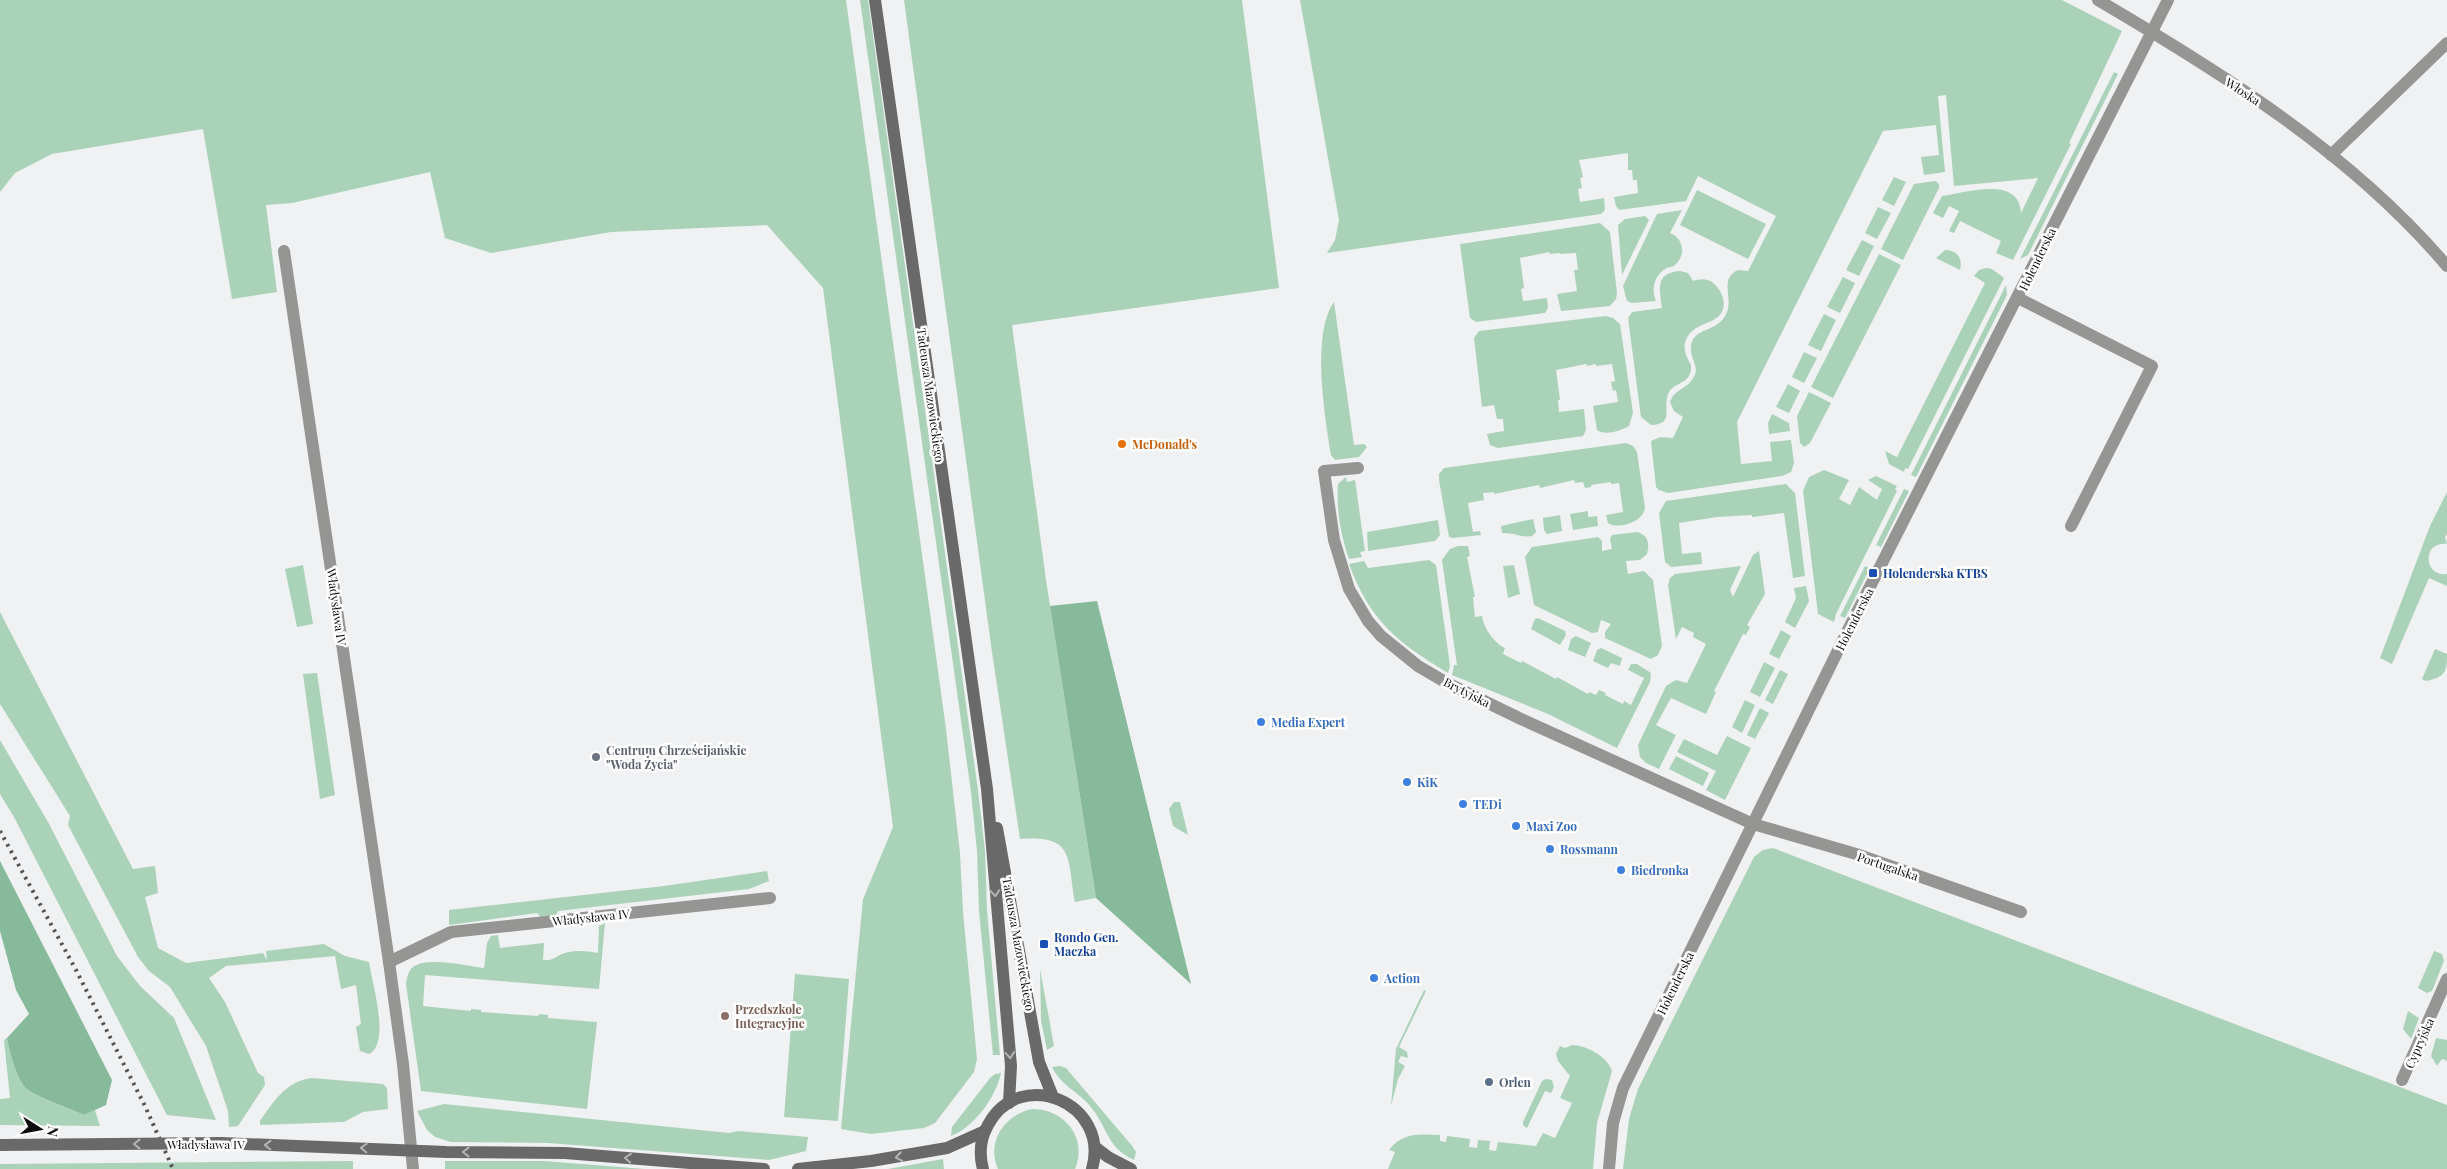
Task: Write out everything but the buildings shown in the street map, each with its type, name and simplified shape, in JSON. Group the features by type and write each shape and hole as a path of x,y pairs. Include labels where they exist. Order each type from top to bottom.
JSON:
{"main road":[{"name":"Tadeusza Mazowieckiego","path":"876,0 987,789 1011,1066 1009,1103"},
{"name":"Tadeusza Mazowieckiego","path":"987,789 1003,853 1039,1062 1053,1097"},
{"path":"983,1169 981,1152 985,1131 994,1115 1009,1103 1026,1096 1053,1097 1069,1104 1082,1115 1090,1130 1095,1147 1092,1169"},
{"path":"798,1169 863,1162 947,1148 958,1145 985,1131"},
{"name":"Władysława IV","path":"0,1144 221,1143 412,1151 565,1153 764,1169"},
{"path":"1095,1147 1108,1157 1131,1169"}],"street":[{"name":"Włoska","path":"2098,0 2259,101 2331,155 2397,213 2424,239 2447,266"},
{"name":"Holenderska","path":"1609,1169 1613,1123 1623,1088 1854,619 2168,0"},
{"path":"2331,155 2447,43"},
{"name":"Władysława IV","path":"284,251 388,962 412,1151"},
{"path":"2018,298 2152,366 2071,526"},
{"name":"Brytyjska","path":"1358,468 1324,471 1330,517 1340,562 1350,589 1368,621 1398,652 1447,683 1753,824"},
{"name":"Portugalska","path":"1753,824 1856,854 2021,912"},
{"name":"Władysława IV","path":"388,962 451,932 770,898"},
{"name":"Cypryjska","path":"2402,1080 2447,979"},
{"path":"412,1151 414,1169"}],"green space":[{"path":"0,0 846,0 946,729 960,853 963,912 977,1059 974,1072 935,1123 924,1128 871,1134 841,1129 863,899 893,827 823,288 767,225 611,232 491,253 445,238 430,172 292,203 266,205 277,292 232,299 203,129 52,154 15,173 0,192"},
{"path":"860,0 868,0 978,790 985,851 987,910 1000,1055 993,1055 979,911 977,851 971,792"},
{"path":"904,0 1242,0 1279,288 1012,325 1046,580 1096,898 1075,902 1069,861 1059,845 1051,841 1038,839 1020,839 991,645"},
{"path":"1300,0 2062,0 2122,31 2069,143 2071,144 2013,260 1996,253 2001,241 1960,221 1954,233 1949,231 1959,211 1949,206 1943,218 1933,213 1942,196 1990,189 2002,190 2011,194 2018,201 2021,213 2038,178 1954,186 1946,95 1938,96 1945,172 1924,175 1921,157 1939,155 1936,125 1883,131 1737,422 1741,464 1772,461 1770,442 1791,440 1794,463 1791,472 1782,476 1668,493 1656,487 1651,441 1660,437 1673,438 1683,417 1674,411 1670,402 1676,393 1691,382 1694,377 1696,371 1691,351 1692,341 1700,333 1718,324 1723,319 1728,306 1729,278 1738,270 1748,271 1776,216 1698,176 1686,201 1619,210 1614,197 1638,193 1637,180 1633,180 1632,170 1628,170 1628,153 1579,160 1583,177 1580,178 1582,188 1578,189 1580,202 1604,198 1605,210 1601,214 1327,253 1335,240 1339,220"},
{"path":"2114,72 2118,74 2028,255 2020,259"},
{"path":"1894,177 1906,182 1894,206 1882,200"},
{"path":"1935,181 1939,184 1939,188 1903,260 1881,249 1914,184"},
{"path":"1697,190 1766,224 1748,259 1680,225"},
{"path":"1878,207 1891,213 1877,239 1865,233"},
{"path":"1682,210 1670,233 1680,242 1682,247 1681,256 1675,265 1665,269 1658,275 1654,284 1654,297 1656,301 1632,303 1627,301 1623,286 1657,214"},
{"path":"1645,216 1649,220 1622,275 1618,225 1625,219"},
{"path":"1600,223 1610,232 1617,293 1616,299 1610,306 1561,311 1557,294 1577,291 1574,270 1578,270 1576,253 1550,254 1549,252 1520,258 1524,288 1521,289 1523,301 1547,298 1548,308 1545,313 1476,322 1470,318 1460,244"},
{"path":"1862,240 1874,246 1859,276 1846,270"},
{"path":"1945,250 1953,251 1960,258 1960,270 1936,258"},
{"path":"1879,254 1901,265 1833,398 1811,387"},
{"path":"1992,269 2004,278 1908,469 1905,468 1904,472 1889,464 1885,451 1897,457 1985,283 1974,276 1979,270"},
{"path":"1672,272 1688,273 1693,281 1702,279 1712,282 1721,293 1724,307 1717,318 1698,327 1688,336 1685,347 1691,365 1690,375 1685,381 1670,390 1667,396 1666,418 1664,422 1651,425 1641,417 1628,318 1632,312 1662,308 1660,284 1662,279"},
{"path":"1843,277 1855,283 1840,313 1827,307"},
{"path":"2006,285 2007,295 1916,477 1911,475"},
{"path":"1334,302 1354,445 1364,444 1367,447 1359,457 1335,460 1331,455 1323,398 1321,354 1327,316"},
{"path":"1824,314 1836,320 1821,351 1808,345"},
{"path":"1606,316 1613,318 1620,324 1633,413 1629,426 1613,432 1604,433 1597,430 1593,406 1618,402 1616,390 1613,391 1611,382 1615,381 1612,364 1587,366 1586,364 1556,370 1560,400 1558,400 1559,412 1584,409 1586,430 1583,436 1498,448 1490,445 1487,434 1504,431 1503,419 1497,419 1494,405 1482,407 1474,338 1479,331"},
{"path":"1804,352 1817,358 1804,383 1792,377"},
{"path":"1788,384 1800,391 1789,413 1776,407"},
{"path":"1809,392 1831,403 1810,443 1804,447 1800,443 1797,416"},
{"path":"1772,414 1789,423 1790,431 1769,434 1768,423"},
{"path":"1626,443 1633,446 1637,452 1645,508 1640,517 1635,521 1618,526 1608,523 1606,515 1623,512 1619,483 1611,484 1611,482 1591,485 1591,487 1585,488 1583,482 1575,483 1574,480 1540,488 1539,485 1494,494 1494,492 1483,493 1484,500 1468,503 1473,532 1480,531 1481,535 1449,537 1439,480 1439,474 1444,468"},
{"path":"1824,470 1849,480 1839,499 1850,505 1859,487 1877,500 1882,489 1868,480 1876,476 1897,486 1895,489 1897,491 1836,614 1834,622 1818,614 1803,491 1809,477"},
{"path":"1346,477 1347,482 1355,480 1365,551 1360,552 1362,557 1349,559 1341,532 1338,513 1338,484"},
{"path":"1786,484 1795,493 1805,576 1793,578 1784,513 1752,517 1752,515 1717,517 1679,523 1682,554 1701,552 1702,564 1671,567 1665,562 1659,513 1666,501"},
{"path":"1904,489 1909,491 1881,547 1876,545"},
{"path":"2447,492 2447,534 2445,537 2447,544 2433,548 2429,559 2434,571 2439,574 2447,574 2447,586 2429,578 2392,664 2380,658 2430,526"},
{"path":"1588,511 1588,517 1597,516 1598,526 1573,530 1570,514"},
{"path":"1560,515 1562,531 1547,534 1544,530 1543,518"},
{"path":"1533,519 1536,532 1532,536 1502,533 1501,526"},
{"path":"1438,520 1440,535 1435,541 1368,551 1367,532"},
{"path":"1638,532 1647,540 1647,554 1640,560 1626,561 1628,574 1644,571 1653,580 1662,646 1658,655 1651,659 1605,638 1605,632 1611,624 1601,620 1598,632 1592,633 1534,605 1525,557 1532,547 1598,537 1602,541 1602,551 1612,549 1610,539 1612,535"},
{"path":"1458,546 1468,546 1470,556 1467,557 1475,597 1473,597 1475,617 1482,616 1490,635 1505,648 1503,654 1521,663 1522,661 1556,679 1557,677 1588,694 1589,692 1596,695 1599,690 1623,704 1624,701 1631,705 1644,678 1628,670 1631,664 1637,664 1651,673 1650,682 1617,748 1548,714 1452,675 1454,665 1457,665 1442,560 1450,549"},
{"path":"1759,551 1765,594 1747,625 1750,627 1746,635 1743,634 1714,691 1716,692 1706,714 1671,698 1656,725 1676,735 1659,769 1646,763 1640,757 1638,745 1666,686 1676,680 1687,683 1706,644 1693,637 1694,633 1682,627 1676,639 1668,585 1670,578 1675,574 1741,566 1730,590 1733,597 1753,555"},
{"path":"1429,560 1436,565 1450,666 1448,673 1414,651 1387,628 1366,601 1349,564 1364,561 1368,568"},
{"path":"303,565 313,624 297,627 285,569"},
{"path":"1514,565 1520,594 1508,598 1503,566"},
{"path":"1865,566 1870,568 1845,618 1840,616"},
{"path":"1806,586 1809,601 1795,628 1785,622 1796,598 1794,588"},
{"path":"1097,601 1191,984 1096,898 1050,606"},
{"path":"0,612 133,869 155,866 158,893 145,897 158,948 186,963 263,953 267,960 266,951 324,944 345,956 369,962 378,1012 379,1038 375,1048 369,1054 360,1051 356,1027 361,1024 356,985 341,989 335,956 226,966 209,978 225,1002 258,1073 264,1077 265,1085 238,1126 229,1127 228,1111 206,1046 170,987 149,971 138,957 68,825 70,816 0,704"},
{"path":"1538,618 1565,631 1566,635 1560,645 1531,629 1535,619"},
{"path":"1781,630 1791,636 1779,659 1769,654"},
{"path":"1576,636 1591,643 1585,657 1568,650 1571,639"},
{"path":"1601,648 1622,658 1620,666 1611,663 1608,668 1593,661 1597,650"},
{"path":"2435,649 2447,654 2444,673 2437,678 2426,681 2422,679"},
{"path":"1764,662 1775,668 1760,697 1750,692"},
{"path":"1780,670 1788,674 1773,704 1765,700"},
{"path":"317,673 335,795 320,799 303,674"},
{"path":"1745,700 1755,705 1742,733 1732,727"},
{"path":"1760,708 1769,713 1755,739 1747,735"},
{"path":"1727,736 1751,748 1725,800 1706,790 1716,771 1677,752 1684,739 1717,755"},
{"path":"0,740 48,822 117,956 140,986 174,1018 216,1120 167,1115 14,817 0,794"},
{"path":"1676,756 1709,773 1703,786 1669,769"},
{"path":"1174,802 1180,802 1188,835 1173,826 1169,809"},
{"path":"1773,848 2447,1105 2447,1169 1623,1169 1629,1119 1638,1089 1754,857 1763,850"},
{"path":"0,861 112,1080 106,1105 84,1115 28,1090 18,1076 13,1063 7,1038 29,1014 16,990 0,931"},
{"path":"767,871 769,881 749,889 558,911 556,915 541,917 537,913 449,925 449,910 664,886"},
{"path":"605,923 599,989 425,975 423,1006 538,1016 539,1014 548,1015 548,1018 597,1022 587,1109 421,1091 406,984 407,977 413,967 428,962 437,962 484,968 487,943 491,936 498,935 500,948 544,943 543,960 551,960 573,951 598,953 599,926"},
{"path":"2434,951 2442,954 2444,961 2432,991 2427,993 2418,988"},
{"path":"1040,969 1054,1046 1047,1050 1041,1020"},
{"path":"795,974 849,979 838,1121 784,1117"},
{"path":"1424,990 1426,991 1399,1047 1407,1052 1408,1058 1401,1056 1398,1062 1405,1066 1398,1079 1391,1106 1396,1049"},
{"path":"2408,1011 2419,1018 2411,1039 2403,1029"},
{"path":"7,1038 15,1069 28,1090 84,1115 95,1110 100,1126 0,1125 0,1099 10,1098 4,1040"},
{"path":"2436,1038 2447,1040 2447,1061 2442,1059 2437,1066 2431,1056"},
{"path":"1572,1045 1584,1047 1596,1053 1606,1061 1612,1071 1597,1123 1593,1169 1388,1169 1395,1152 1389,1150 1400,1140 1412,1135 1440,1135 1440,1141 1446,1142 1447,1136 1470,1139 1469,1147 1477,1148 1478,1140 1490,1141 1489,1150 1496,1151 1498,1142 1536,1146 1543,1133 1555,1138 1572,1103 1560,1098 1570,1076 1558,1061 1556,1054 1560,1046 1565,1048"},
{"path":"1060,1066 1066,1068 1133,1147 1136,1152 1134,1160 1118,1149 1090,1106 1056,1074 1052,1067"},
{"path":"1001,1073 994,1092 983,1110 968,1126 951,1136 952,1127 990,1078 995,1074"},
{"path":"312,1078 383,1084 387,1088 388,1109 363,1112 344,1122 260,1125 260,1121 270,1106 282,1093 295,1083"},
{"path":"1546,1079 1552,1080 1554,1087 1551,1093 1545,1091 1527,1128 1523,1125 1523,1122 1542,1081"},
{"path":"444,1104 729,1133 738,1131 808,1137 806,1151 769,1160 548,1143 451,1142 435,1137 427,1130 417,1111"},
{"path":"1032,1109 1044,1110 1054,1114 1070,1127 1076,1136 1078,1146 1075,1169 998,1169 994,1149 1000,1131 1013,1117"},
{"path":"943,1159 944,1169 888,1169"},
{"path":"353,1161 353,1169 0,1169 0,1164"},
{"path":"445,1161 544,1161 645,1169 445,1169"}],"railway":[{"path":"0,831 76,970 145,1106 173,1169"}],"place":[{"name":"McDonald's","path":"1122,444"},
{"name":"Holenderska KTBS","path":"1873,573"},
{"name":"Media Expert","path":"1261,722"},
{"name":"Centrum Chrześcijańskie \"Woda Życia\"","path":"596,757"},
{"name":"KiK","path":"1407,782"},
{"name":"TEDi","path":"1463,804"},
{"name":"Maxi Zoo","path":"1516,826"},
{"name":"Rossmann","path":"1550,849"},
{"name":"Biedronka","path":"1621,870"},
{"name":"Rondo Gen. Maczka","path":"1044,944"},
{"name":"Action","path":"1374,978"},
{"name":"Przedszkole Integracyjne","path":"725,1016"},
{"name":"Orlen","path":"1489,1082"}]}
